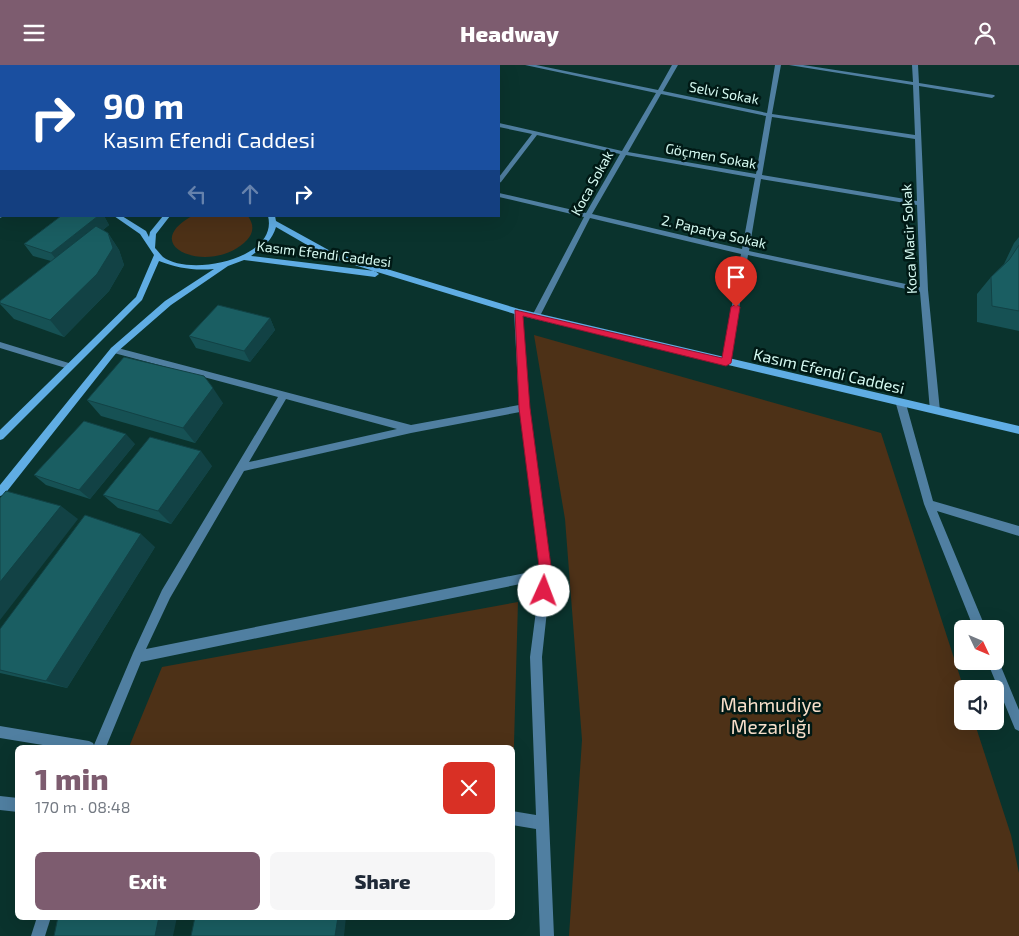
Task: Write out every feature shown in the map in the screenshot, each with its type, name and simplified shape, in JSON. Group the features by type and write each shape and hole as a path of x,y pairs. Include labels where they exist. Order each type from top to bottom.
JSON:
{"street":[{"name":"Selvi Sokak","path":"528,65 769,115 916,137"},
{"name":"Koca Sokak","path":"536,316 588,215 675,65"},
{"path":"726,363 778,65"},
{"path":"792,65 992,96"},
{"name":"Koca Macir Sokak","path":"914,65 924,290 935,411"},
{"name":"Göçmen Sokak","path":"500,125 624,153 921,204"},
{"path":"500,180 534,134"},
{"name":"2. Papatya Sokak","path":"500,195 745,252 924,290"},
{"path":"119,217 143,233 157,256 169,264 185,269 204,269 225,265 244,258 259,249 270,236 272,220"},
{"path":"152,246 152,235 159,223 166,217"},
{"name":"Kasım Efendi Caddesi","path":"272,220 332,255 518,312 726,363 1019,430"},
{"path":"0,436 139,298 157,256"},
{"name":"Kasım Efendi Caddesi","path":"244,258 400,277"},
{"path":"0,492 114,350 168,303 225,265"},
{"path":"518,312 524,408 546,574 536,657 542,756 546,936"},
{"path":"0,345 69,367"},
{"path":"114,350 411,429"},
{"path":"101,745 137,657 166,594 284,394"},
{"path":"901,404 929,504 976,620"},
{"path":"241,468 411,429 524,408"},
{"path":"929,504 1019,531"},
{"path":"137,657 546,574"},
{"path":"997,670 1019,725"},
{"path":"0,732 77,745"},
{"path":"0,803 15,805"},
{"path":"515,818 542,823"},
{"path":"38,936 43,920"}],"green space":[{"path":"191,217 248,217 252,231 247,240 233,251 216,256 200,257 185,253 175,247 172,238 177,228"},
{"name":"Mahmudiye Mezarlığı","path":"534,335 881,433 954,658 954,670 958,670 961,680 954,680 954,730 977,730 1011,835 1019,873 1019,936 569,936 582,740 565,519"},
{"path":"518,602 514,745 130,745 162,667"}],"building":[{"path":"60,217 97,217 51,253 24,244"},
{"path":"96,226 108,233 113,248 97,274 50,320 0,303 0,301"},
{"path":"1019,245 1019,311 992,306 991,277 1009,260"},
{"path":"218,305 270,318 244,351 189,336"},
{"path":"124,357 204,376 213,388 183,428 87,400"},
{"path":"84,421 126,434 79,490 34,475"},
{"path":"150,437 201,451 158,511 103,495"},
{"path":"6,491 61,506 0,582 0,498"},
{"path":"85,515 141,534 46,681 0,670 0,629"},
{"path":"57,920 158,920 155,936 54,936"},
{"path":"194,920 338,920 335,936 191,936"}],"route":[{"path":"544,591 546,574 524,408 518,312 726,363 736,307"}]}
